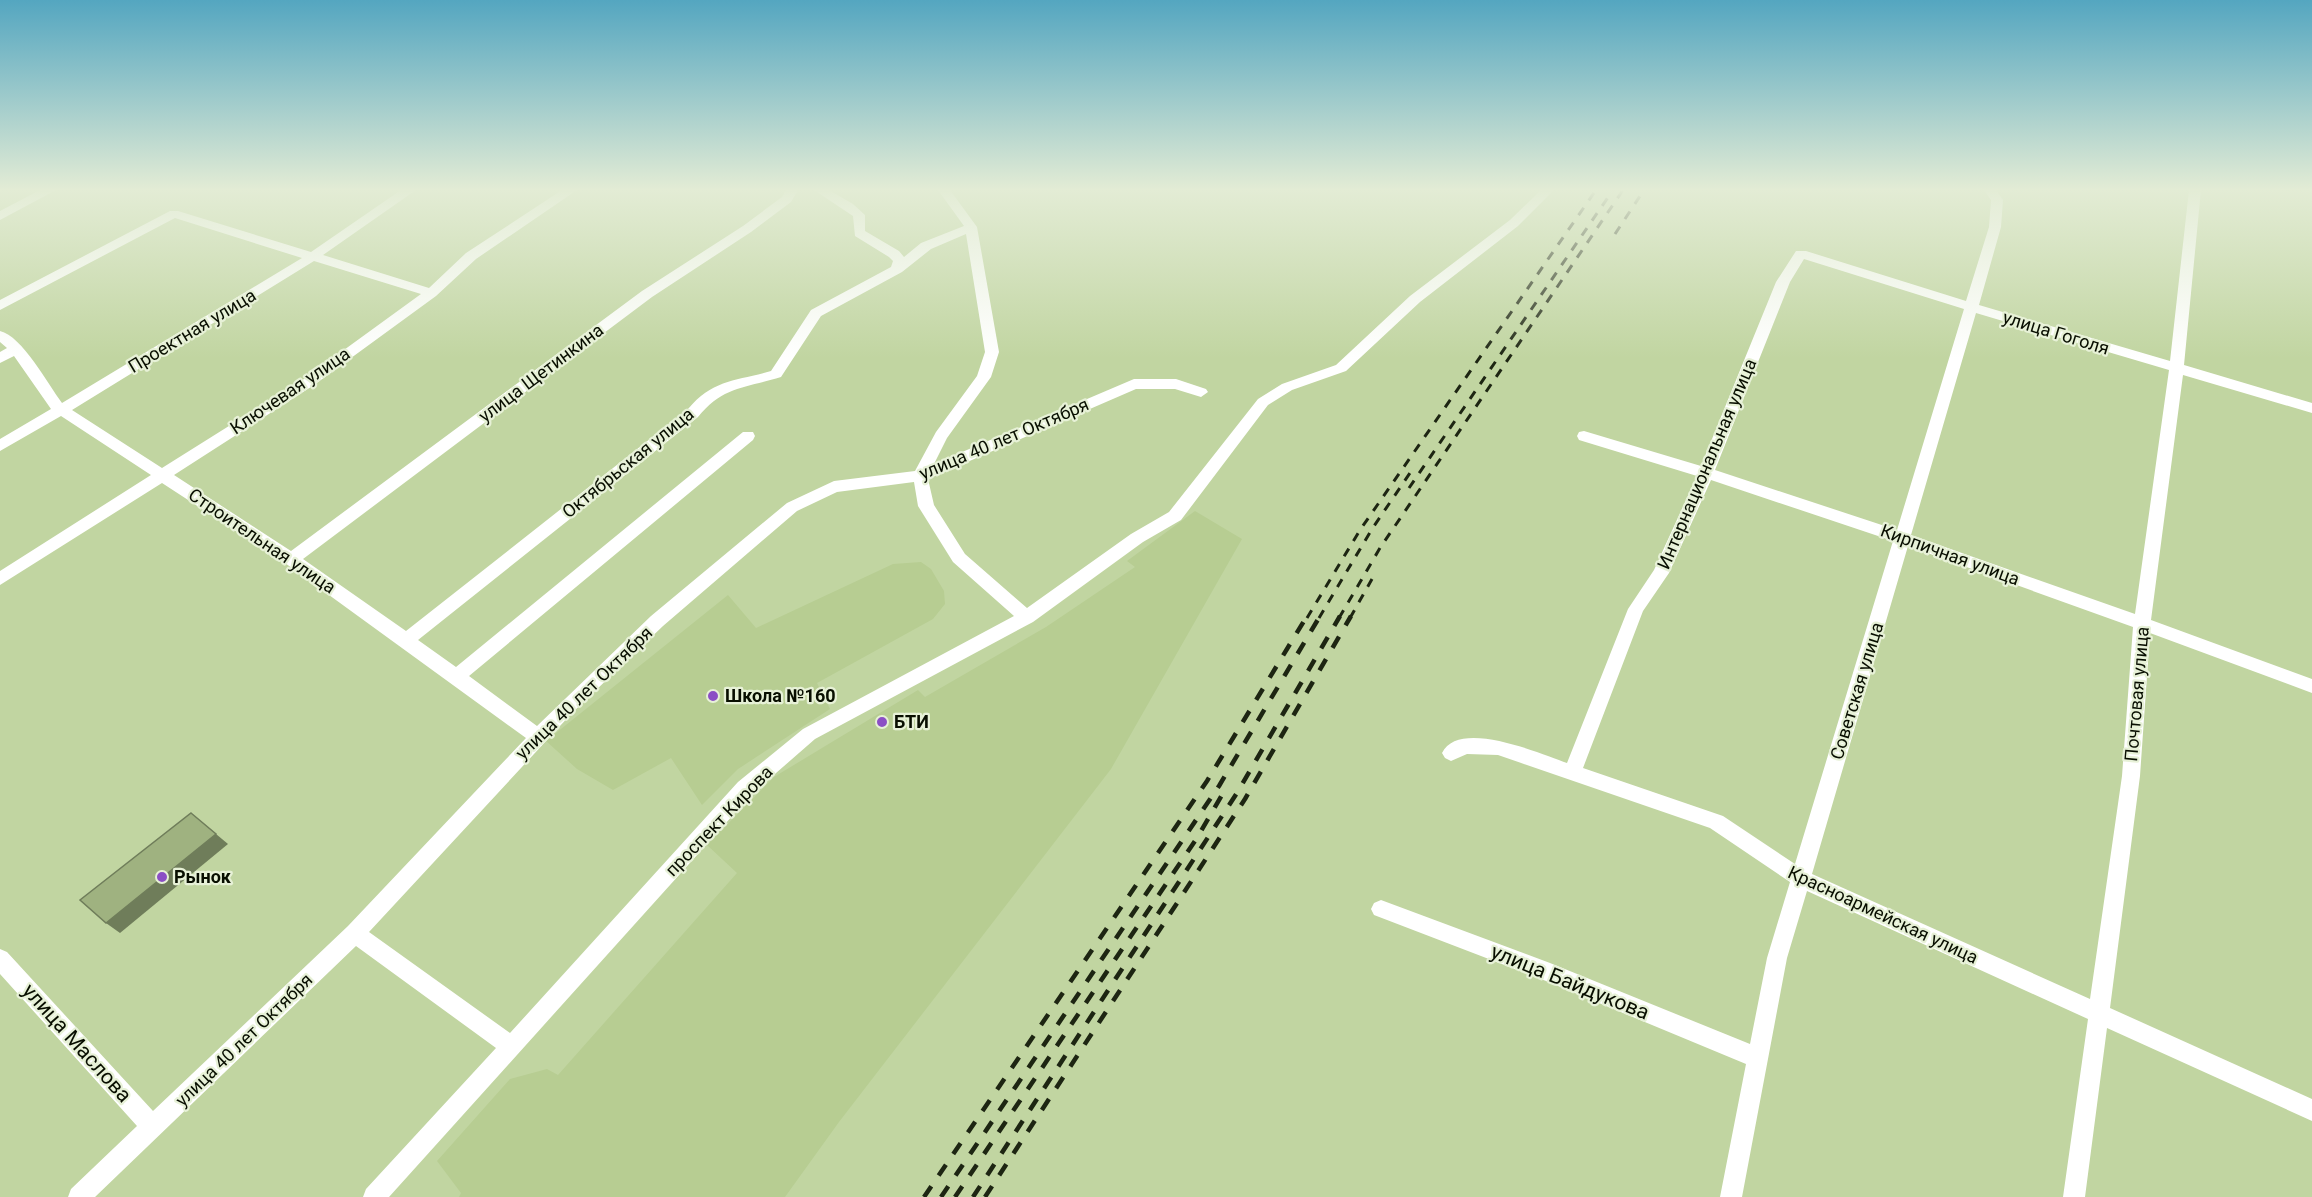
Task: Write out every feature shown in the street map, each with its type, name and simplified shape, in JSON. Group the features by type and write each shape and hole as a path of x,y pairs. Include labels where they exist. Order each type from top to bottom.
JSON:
{"street":[{"path":"0,306 114,246"},
{"path":"280,246 431,294"},
{"name":"Проектная улица","path":"0,446 204,325 329,246"},
{"name":"Ключевая улица","path":"0,579 309,382 431,294 471,256 486,246"},
{"name":"улица Щетинкина","path":"291,560 646,294 721,246"},
{"path":"880,246 894,254 900,261 897,269"},
{"name":"Октябрьская улица","path":"405,640 693,413 703,399 716,388 776,374 816,313 897,269 926,246"},
{"path":"974,246 992,352 984,376 941,436 920,476 926,506 959,558 1011,606 1028,617"},
{"name":"проспект Кирова","path":"374,1197 745,788 809,734 1028,617 1137,538 1175,516 1263,402 1287,387 1341,368 1415,299 1484,246"},
{"name":"Советская улица","path":"1731,1197 1777,958 1989,246"},
{"name":"Почтовая улица","path":"2074,1197 2131,776 2142,624 2176,368 2189,246"},
{"name":"улица Гоголя","path":"1802,254 1971,307 2312,408"},
{"name":"Интернациональная улица","path":"1573,773 1636,609 1661,573 1707,471 1782,282 1802,254"},
{"name":"Строительная улица","path":"0,335 16,349 57,407 291,560 537,736"},
{"path":"0,358 16,349"},
{"name":"улица 40 лет Октября","path":"79,1197 355,933 537,736 657,621 792,507 834,487 920,476 1134,384 1176,384 1201,392"},
{"path":"456,677 748,436"},
{"name":"Кирпичная улица","path":"1584,436 1707,471 1903,538 2312,686"},
{"name":"Красноармейская улица","path":"1451,753 1465,746 1498,747 1716,822 1801,879 2312,1110"},
{"name":"улица Байдукова","path":"1381,909 1550,973 1758,1058"},
{"path":"355,933 512,1047"},
{"name":"улица Маслова","path":"0,959 153,1127"}],"shaded area":[{"path":"1195,511 1242,539 1111,769 839,1122 785,1197 459,1197 461,1193 437,1161 510,1079 547,1069 558,1075 737,873 707,845 774,777 918,690 925,697 1046,627 1135,567 1127,561"},
{"name":"Школа №160","path":"921,562 931,569 944,591 945,604 933,619 817,683 830,709 738,769 702,805 671,758 613,790 577,769 546,741 728,595 756,628 893,564"}],"building":[{"path":"191,813 216,834 106,923 80,900"}],"railway":[{"path":"1307,618 1360,530 1557,246"},
{"path":"1409,488 1575,246"},
{"path":"1339,618 1380,548 1585,246"},
{"path":"1319,618 1372,529 1410,473"},
{"path":"1350,618 1372,579"},
{"path":"924,1197 1207,781 1307,616"},
{"path":"941,1197 1219,786 1320,616"},
{"path":"973,1197 1237,793 1340,616"},
{"path":"985,1197 1245,799 1351,616"},
{"path":"955,1197 1197,838 1222,795"}],"place":[{"name":"Школа №160","path":"713,696"},
{"name":"БТИ","path":"882,722"},
{"name":"Рынок","path":"162,877"}]}
